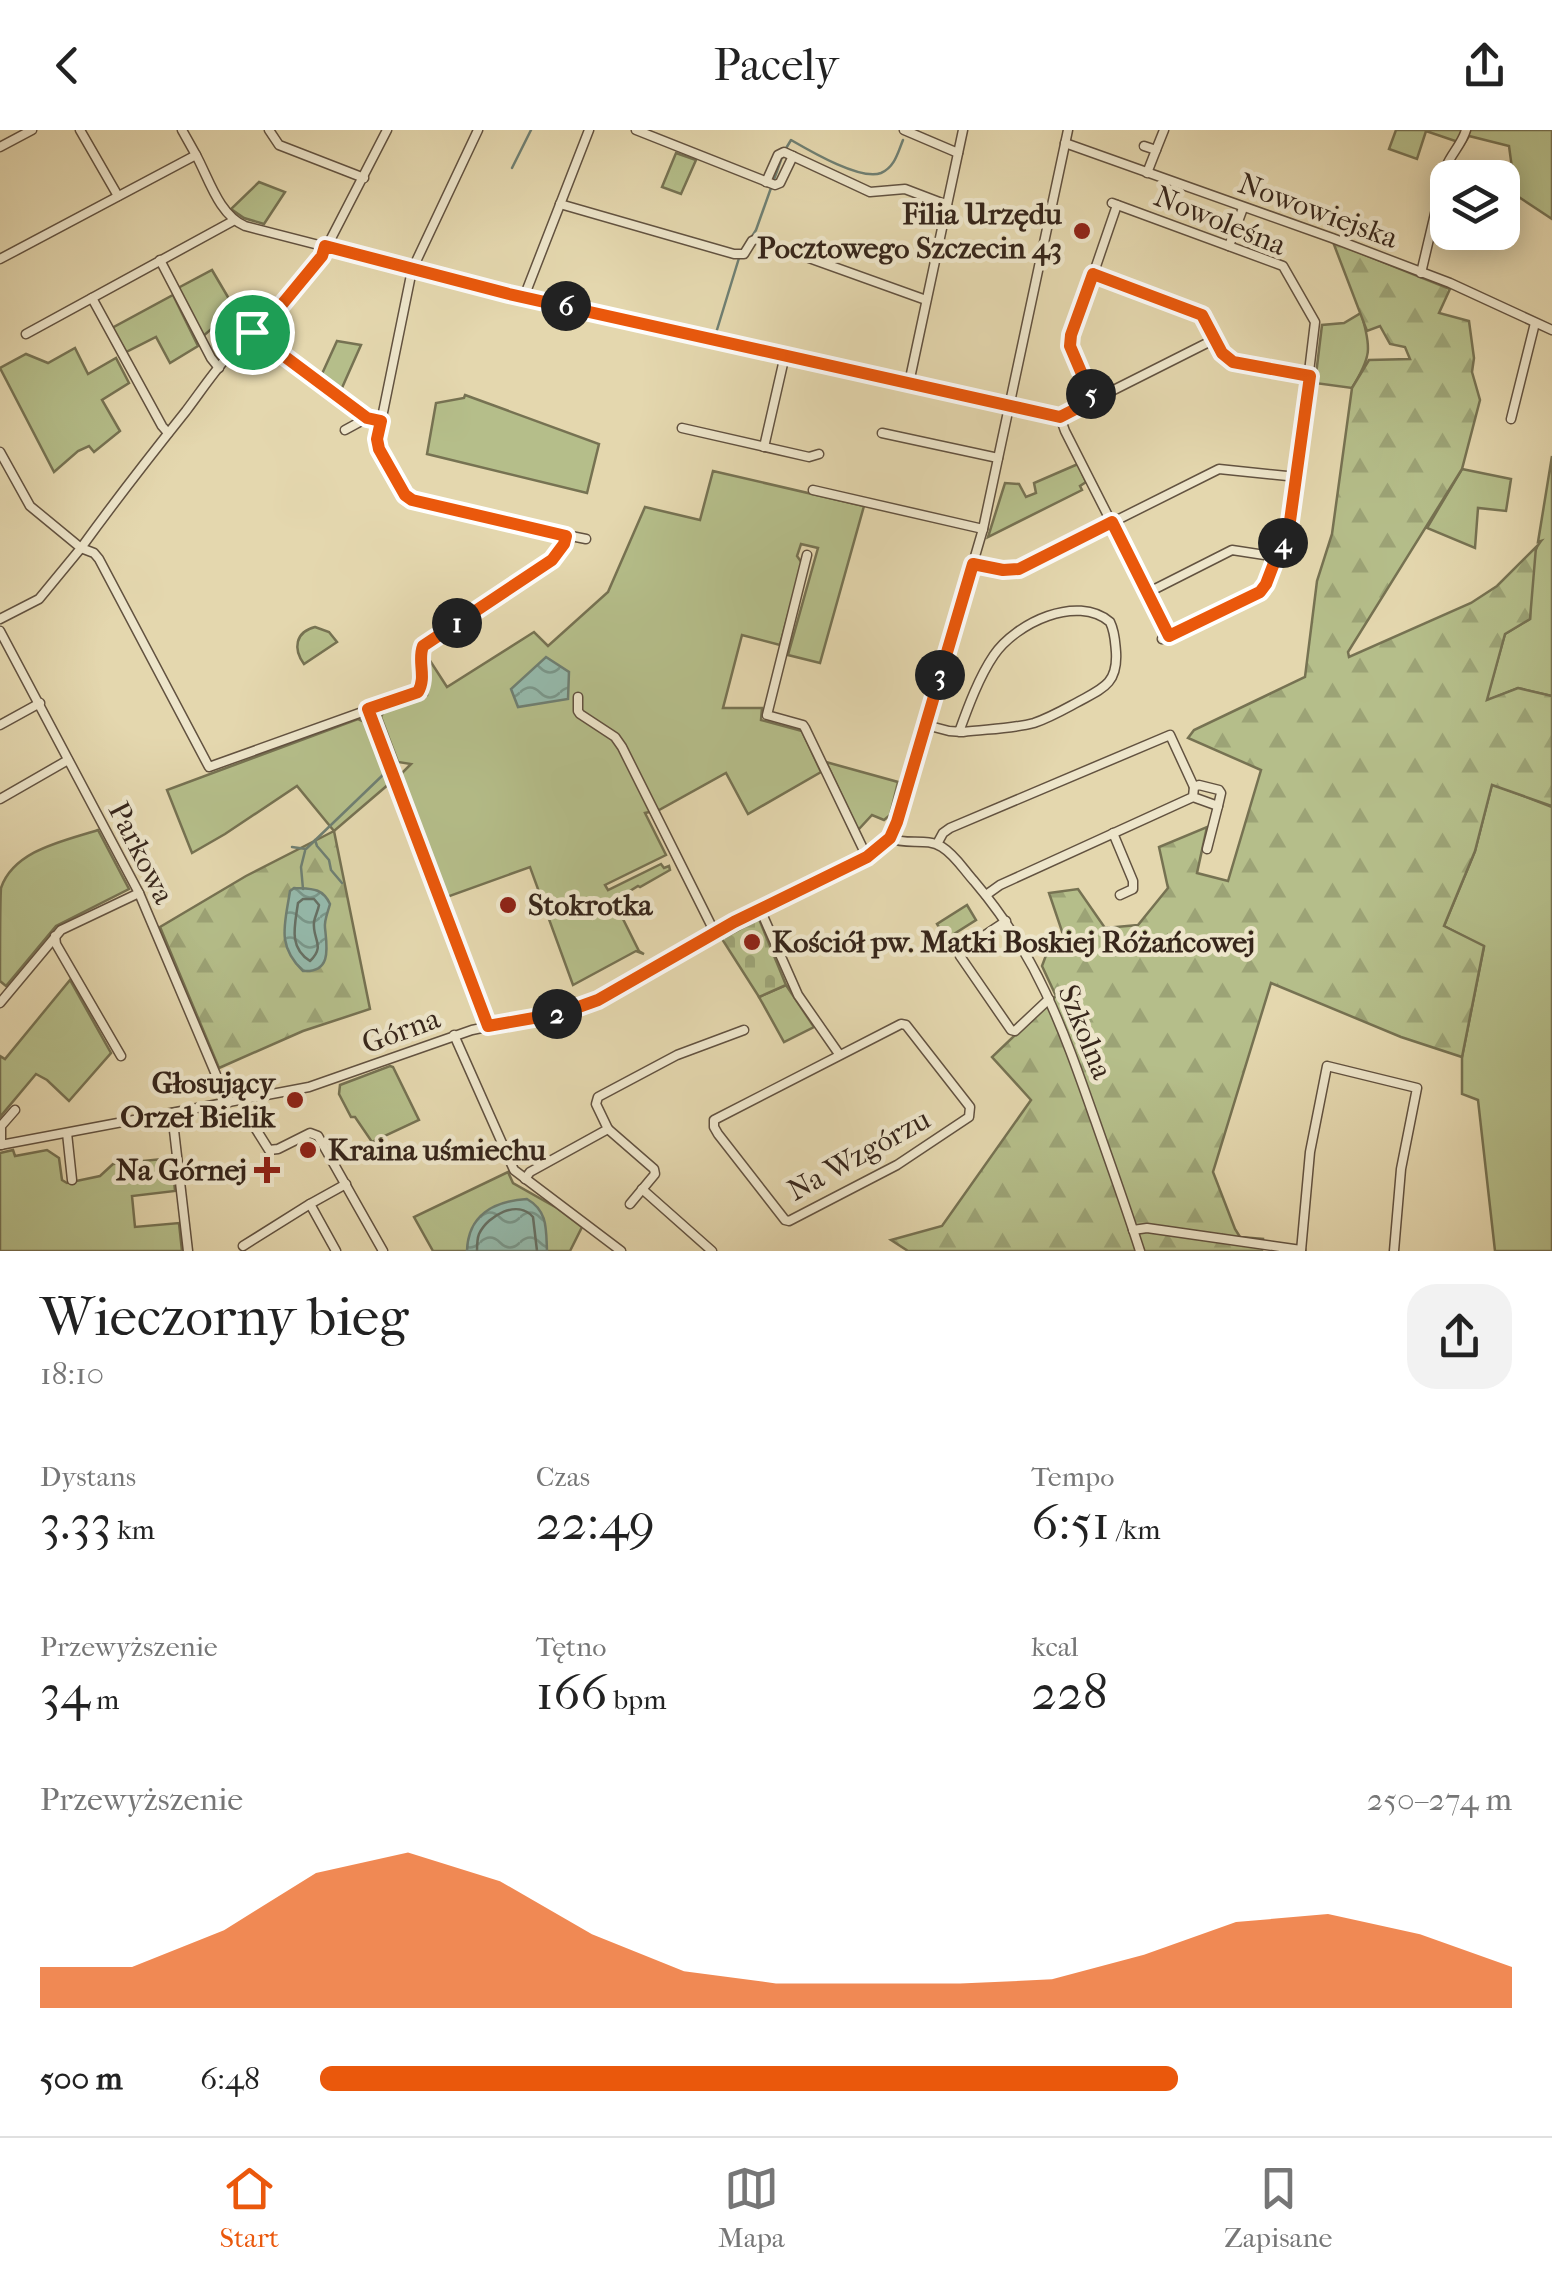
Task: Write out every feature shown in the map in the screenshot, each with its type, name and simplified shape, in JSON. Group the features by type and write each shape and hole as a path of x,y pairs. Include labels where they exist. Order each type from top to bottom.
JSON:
{"street":[{"path":"0,147 32,130"},
{"path":"80,130 118,196"},
{"path":"182,130 224,209 233,221 245,226 524,297 1060,417 1215,340"},
{"path":"269,130 279,145 364,178"},
{"path":"0,620 39,599 219,368 252,332 265,325 322,256 388,130"},
{"path":"478,130 412,270 377,439 379,449 405,495 412,500 586,540"},
{"path":"524,297 589,130"},
{"path":"636,130 766,182 784,152 870,192 905,189 948,205"},
{"path":"904,130 958,153"},
{"path":"909,383 964,130"},
{"path":"1068,130 973,564 890,838 904,843 937,844 950,828 1170,735 1194,792 1218,806"},
{"path":"1147,172 1164,130"},
{"path":"1421,272 1446,168 1466,130"},
{"name":"Nowowiejska","path":"1066,143 1421,272 1552,330"},
{"path":"1144,146 1156,150"},
{"path":"0,259 196,155"},
{"path":"560,204 734,254 744,254 756,238 926,300"},
{"name":"Nowoleśna","path":"1093,274 1115,204 1286,268 1315,322 1290,521 1266,584 1260,592 1165,637 1147,593"},
{"path":"1229,246 1243,208"},
{"path":"26,334 233,221"},
{"path":"160,260 219,368"},
{"path":"1093,400 1070,346 1093,274 1202,315 1224,355 1240,364 1310,376"},
{"path":"92,298 168,433"},
{"path":"1511,419 1536,323"},
{"path":"252,332 367,418 381,421"},
{"path":"764,446 784,355"},
{"path":"1060,417 1147,593 1232,550 1278,557"},
{"path":"346,430 367,418"},
{"path":"682,428 809,457 818,454"},
{"path":"882,433 998,458"},
{"path":"0,452 30,506 99,559 173,691 208,767 418,692 423,684 423,646 552,560 566,536"},
{"path":"973,564 1019,569 1219,468 1297,477"},
{"path":"813,490 982,528"},
{"path":"807,555 768,715 806,728 867,857"},
{"path":"926,725 959,732 972,731 1032,724 1058,713 1112,679 1116,668 1115,639 1110,622 1094,612 1075,610 1040,620 1016,634 993,656 959,732"},
{"name":"Parkowa","path":"0,631 139,893 228,1103"},
{"path":"372,696 373,708 488,1026"},
{"path":"578,697 580,714 622,746 715,933"},
{"path":"0,725 40,703"},
{"path":"965,720 972,731"},
{"path":"0,799 68,760"},
{"path":"986,895 1194,792 1199,785 1222,793 1207,848"},
{"path":"1112,832 1133,881 1132,889 1120,895"},
{"name":"Górna","path":"0,1145 322,1084 454,1036 578,1008 760,909 867,857 890,838"},
{"name":"Szkolna","path":"937,844 953,857 1006,921 1049,999 1140,1251"},
{"path":"0,1003 61,930 139,893"},
{"path":"760,909 798,995 840,1054"},
{"path":"1006,921 961,951 960,956 1012,1030 1049,999"},
{"path":"55,936 121,1056"},
{"name":"Na Wzgórzu","path":"906,1025 970,1108 968,1117 905,1160 789,1221 718,1134 714,1120 840,1054 906,1025"},
{"path":"630,1204 655,1174 654,1169 608,1129 596,1104 598,1098 677,1055 744,1030"},
{"path":"454,1036 514,1170 621,1251"},
{"path":"1133,1230 1146,1228 1301,1250 1308,1166 1327,1066 1417,1088 1402,1169 1394,1251"},
{"path":"244,1100 247,1115 266,1148 276,1150 306,1134 316,1134 383,1251"},
{"path":"0,1145 1,1126 15,1110"},
{"path":"172,1113 188,1251"},
{"path":"525,1180 530,1172 608,1129"},
{"path":"67,1132 72,1180"},
{"path":"243,1246 346,1184"},
{"path":"642,1190 712,1251"},
{"path":"310,1204 336,1251"},
{"path":"690,1251 699,1240"}],"green space":[{"path":"1396,130 1552,130 1552,219 1520,198 1520,160 1511,160 1509,146 1469,136 1464,144 1426,131 1417,159 1389,149"},
{"path":"676,153 696,160 681,194 662,187"},
{"path":"259,182 285,192 264,224 231,209"},
{"path":"1333,242 1450,289 1439,313 1469,321 1472,372 1480,400 1462,469 1348,652 1349,657 1471,603 1497,586 1536,547 1530,619 1505,634 1487,700 1518,688 1552,696 1552,806 1492,785 1475,851 1444,926 1484,946 1462,1057 1401,1037 1271,983 1213,1172 1235,1229 1240,1237 1263,1239 1262,1251 908,1251 891,1240 942,1226 1031,1100 992,1057 1056,996 1042,966 1048,950 1069,952 1049,893 1078,889 1105,928 1138,925 1168,888 1159,847 1207,827 1197,873 1228,881 1261,770 1188,738 1194,730 1305,677 1317,581 1332,534 1352,388 1369,360 1410,359 1405,347 1390,344 1380,326 1367,331"},
{"path":"212,270 235,309 202,337 178,288"},
{"path":"173,295 198,346 170,363 156,337 126,352 112,328"},
{"path":"1361,313 1368,352 1352,388 1315,383 1322,325 1344,323"},
{"path":"337,341 361,345 341,390 321,376"},
{"path":"75,348 88,374 116,358 129,383 102,400 120,431 94,452 89,446 78,451 54,472 0,368 26,354 48,363"},
{"path":"465,395 599,444 587,493 427,454 436,403"},
{"path":"1552,456 1552,696 1518,688 1486,701 1505,634 1530,619 1531,568 1541,541 1538,542"},
{"path":"1078,464 1086,482 1080,486 1082,490 988,537 1005,483 1019,484 1026,497 1036,493 1034,483"},
{"path":"1462,469 1511,479 1506,511 1478,508 1475,548 1427,528"},
{"path":"713,471 864,506 820,663 788,655 818,548 801,544 797,556 802,563 780,645 742,635 723,708 762,708 761,720 802,731 821,772 748,814 726,773 659,810 645,813 666,855 605,885 608,890 661,864 664,868 669,866 670,870 614,901 644,954 636,951 573,985 530,867 447,897 401,774 411,764 398,762 381,717 385,709 427,695 427,656 447,687 534,632 548,646 608,592 645,507 700,520"},
{"path":"315,627 329,632 337,642 304,664 298,642 303,633"},
{"path":"358,719 367,723 390,783 334,831 297,786 192,853 167,790"},
{"path":"826,762 898,782 890,815 884,820 872,815 858,830"},
{"path":"1492,784 1552,807 1552,1251 1495,1251 1478,1100 1462,1094 1462,1057 1484,947 1444,926 1475,851"},
{"path":"98,830 129,889 56,926 6,986 0,981 0,919 1,888 8,875 17,864 42,849"},
{"path":"334,831 370,1009 303,1031 219,1068 160,927 246,876"},
{"path":"967,905 976,920 946,939 937,924"},
{"path":"759,919 786,985 759,997 722,939"},
{"path":"70,980 111,1053 69,1101 36,1074 0,1117 0,1056 5,1059"},
{"path":"786,985 814,1027 784,1042 759,997"},
{"path":"390,1066 419,1120 372,1142 355,1117 351,1117 339,1094 340,1085"},
{"path":"13,1150 15,1156 47,1150 59,1158 62,1180 67,1183 100,1176 113,1164 172,1158 175,1191 132,1196 135,1227 179,1223 182,1251 0,1251 0,1153"},
{"path":"508,1172 513,1183 582,1227 570,1251 433,1251 414,1217"}],"water":[{"path":"546,657 569,672 568,699 518,707 511,689"},
{"path":"294,888 320,892 330,904 325,922 326,957 312,971 303,971 294,961 284,934 290,891"},
{"path":"527,1199 542,1215 547,1251 467,1251 472,1228 485,1212"}],"waterway":[{"path":"512,168 531,130"},
{"path":"785,150 791,140 836,164 872,174 890,167 903,140"},
{"path":"751,238 782,157"},
{"path":"716,333 739,258"},
{"path":"292,847 306,849 386,772"},
{"path":"315,840 342,883"},
{"path":"303,889 301,867 305,851"}],"place":[{"name":"Filia Urzędu Pocztowego Szczecin 43","path":"1082,231"},
{"name":"Stokrotka","path":"508,905"},
{"name":"Kościół pw. Matki Boskiej Różańcowej","path":"752,942"},
{"name":"Głosujący Orzeł Bielik","path":"295,1100"},
{"name":"Kraina uśmiechu","path":"308,1150"},
{"name":"Na Górnej","path":"267,1170"}],"route":[{"path":"325,246 509,294 1060,417 1093,400 1070,346 1093,274 1202,315 1222,353 1233,362 1310,376 1290,521 1275,566 1260,592 1169,636 1112,522 1019,569 973,564 897,822 884,844 861,860 734,922 589,1004 562,1013 488,1026 368,709 418,692 423,684 423,646 552,560 566,536 412,500 405,495 379,449 381,421 367,418 252,332 265,325 322,256 325,246"}]}
